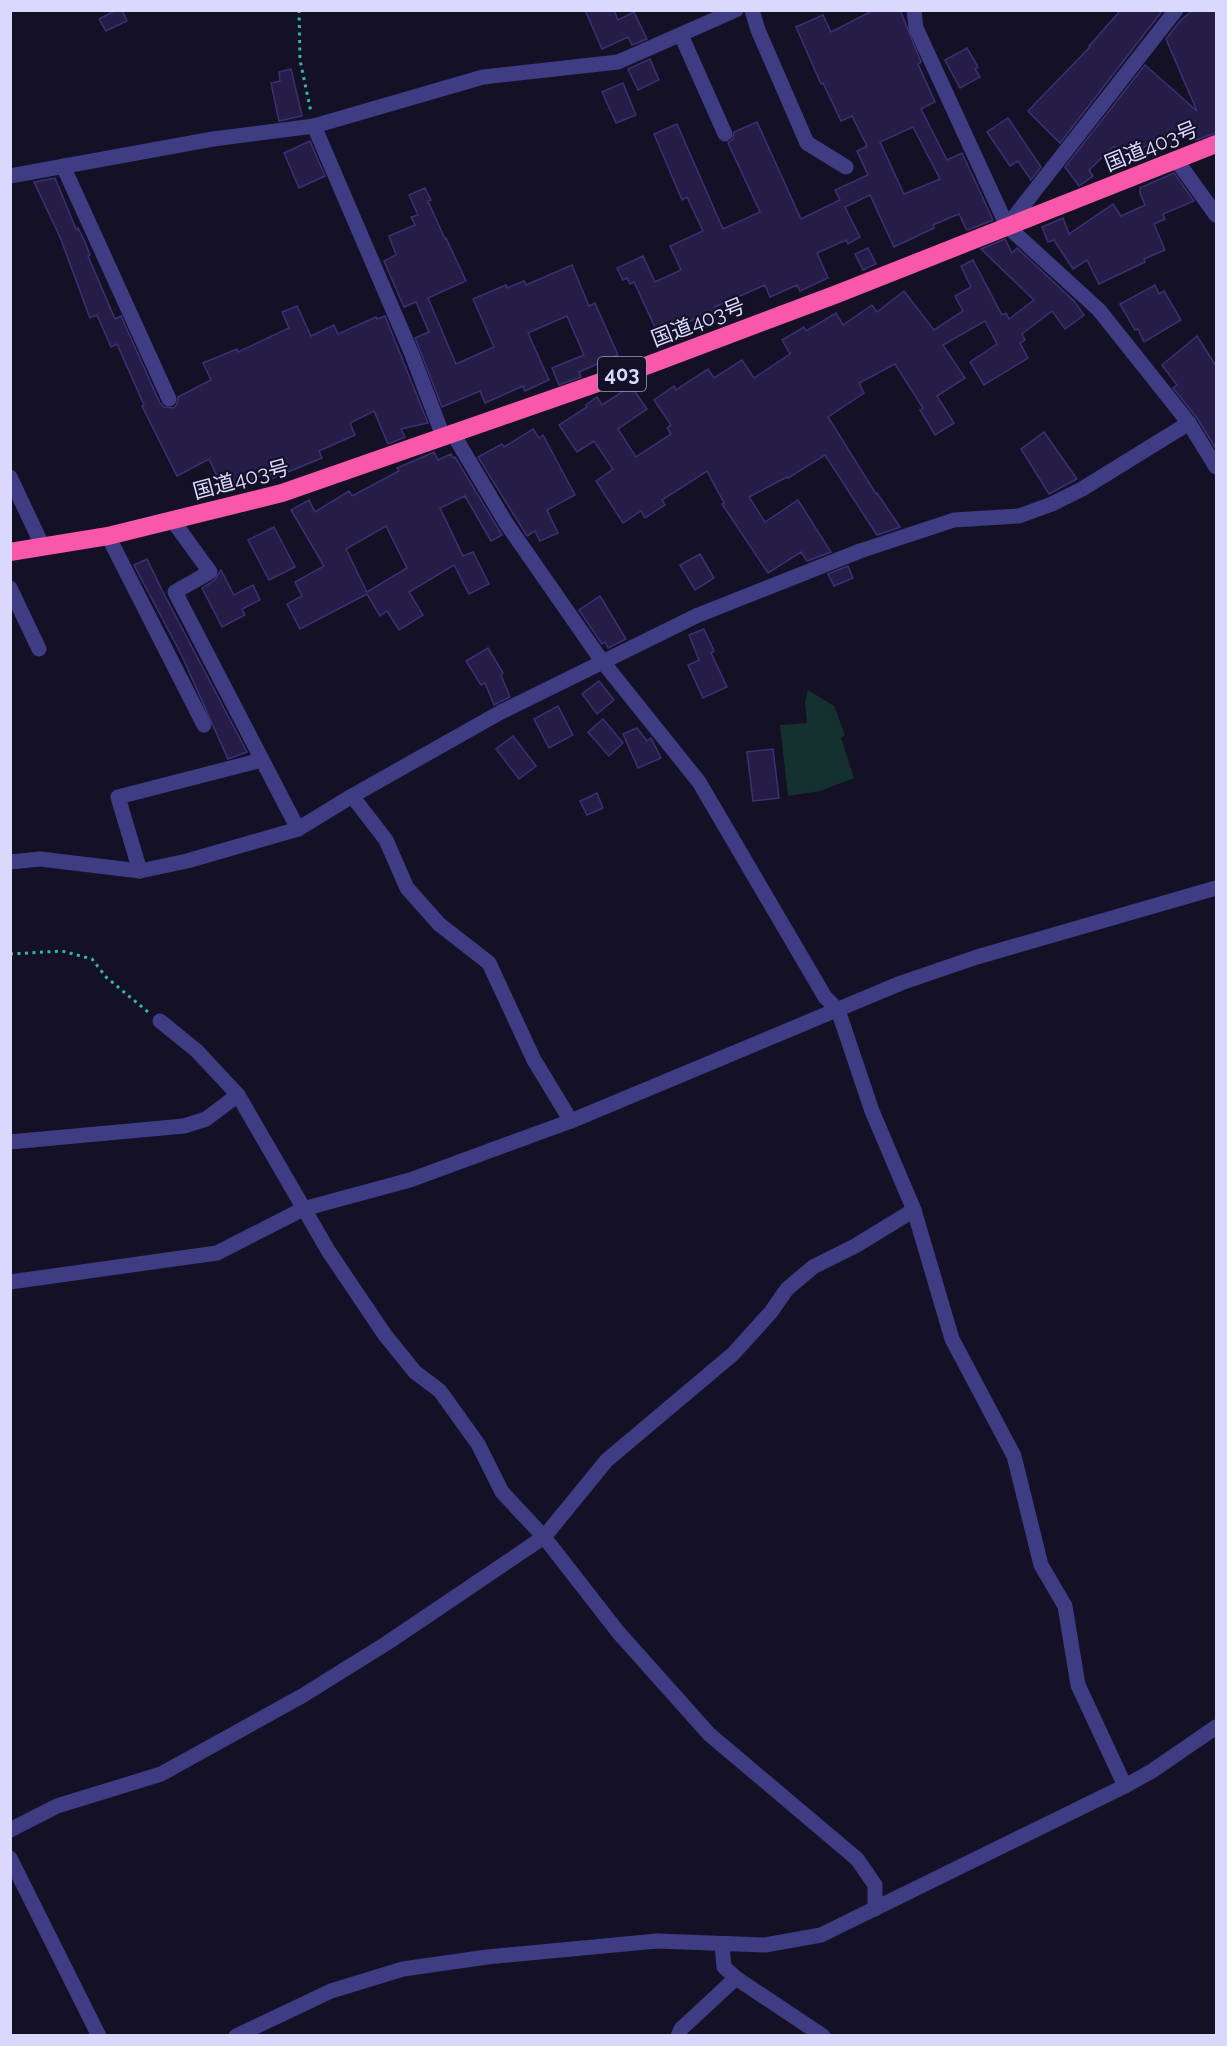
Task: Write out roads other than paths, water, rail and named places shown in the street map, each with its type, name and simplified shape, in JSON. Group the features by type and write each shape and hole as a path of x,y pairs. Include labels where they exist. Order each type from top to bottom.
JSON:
{"highway":[{"name":"国道403号","path":"10,552 108,536 282,493 645,366 837,294 1216,144"}],"street":[{"path":"10,176 213,139 314,126 483,77 618,62 736,10"},
{"path":"752,10 758,30 807,143 846,167"},
{"path":"914,10 916,28 1007,226 1099,310 1189,423 1216,467"},
{"path":"1007,226 1176,10"},
{"path":"681,34 725,134"},
{"path":"314,126 447,434 602,661 699,782 825,997 838,1010 872,1111 914,1210 952,1339 1014,1456 1041,1565 1065,1606 1078,1685 1125,1786"},
{"path":"1177,161 1216,215"},
{"path":"63,166 170,399"},
{"path":"10,862 40,859 140,871 187,861 298,829 352,795 501,712 696,616 860,551 954,520 1019,516 1052,504 1082,489 1189,423"},
{"path":"10,477 43,547"},
{"path":"174,521 210,572 175,591 298,829"},
{"path":"108,536 204,725"},
{"path":"10,588 39,649"},
{"path":"140,871 118,797 262,760"},
{"path":"352,795 386,840 407,888 439,924 489,963 534,1060 571,1121"},
{"path":"10,1282 217,1253 303,1209 410,1180 571,1121 902,983 977,957 1216,888"},
{"path":"160,1021 197,1051 238,1095 329,1252 385,1335 415,1372 440,1391 478,1444 502,1492 544,1537 618,1632 709,1734 857,1859 875,1885 875,1909"},
{"path":"10,1142 184,1126 206,1119 238,1095"},
{"path":"10,1830 57,1806 161,1774 302,1696 387,1643 544,1537 607,1460 733,1354 771,1312 787,1289 813,1267 855,1246 914,1210"},
{"path":"236,2036 331,1990 403,1969 657,1941 765,1945 821,1935 1125,1786 1152,1771 1216,1727"},
{"path":"10,1858 99,2036"},
{"path":"722,1944 724,1967 736,1978 823,2036"},
{"path":"678,2036 681,2029 736,1978"}]}
